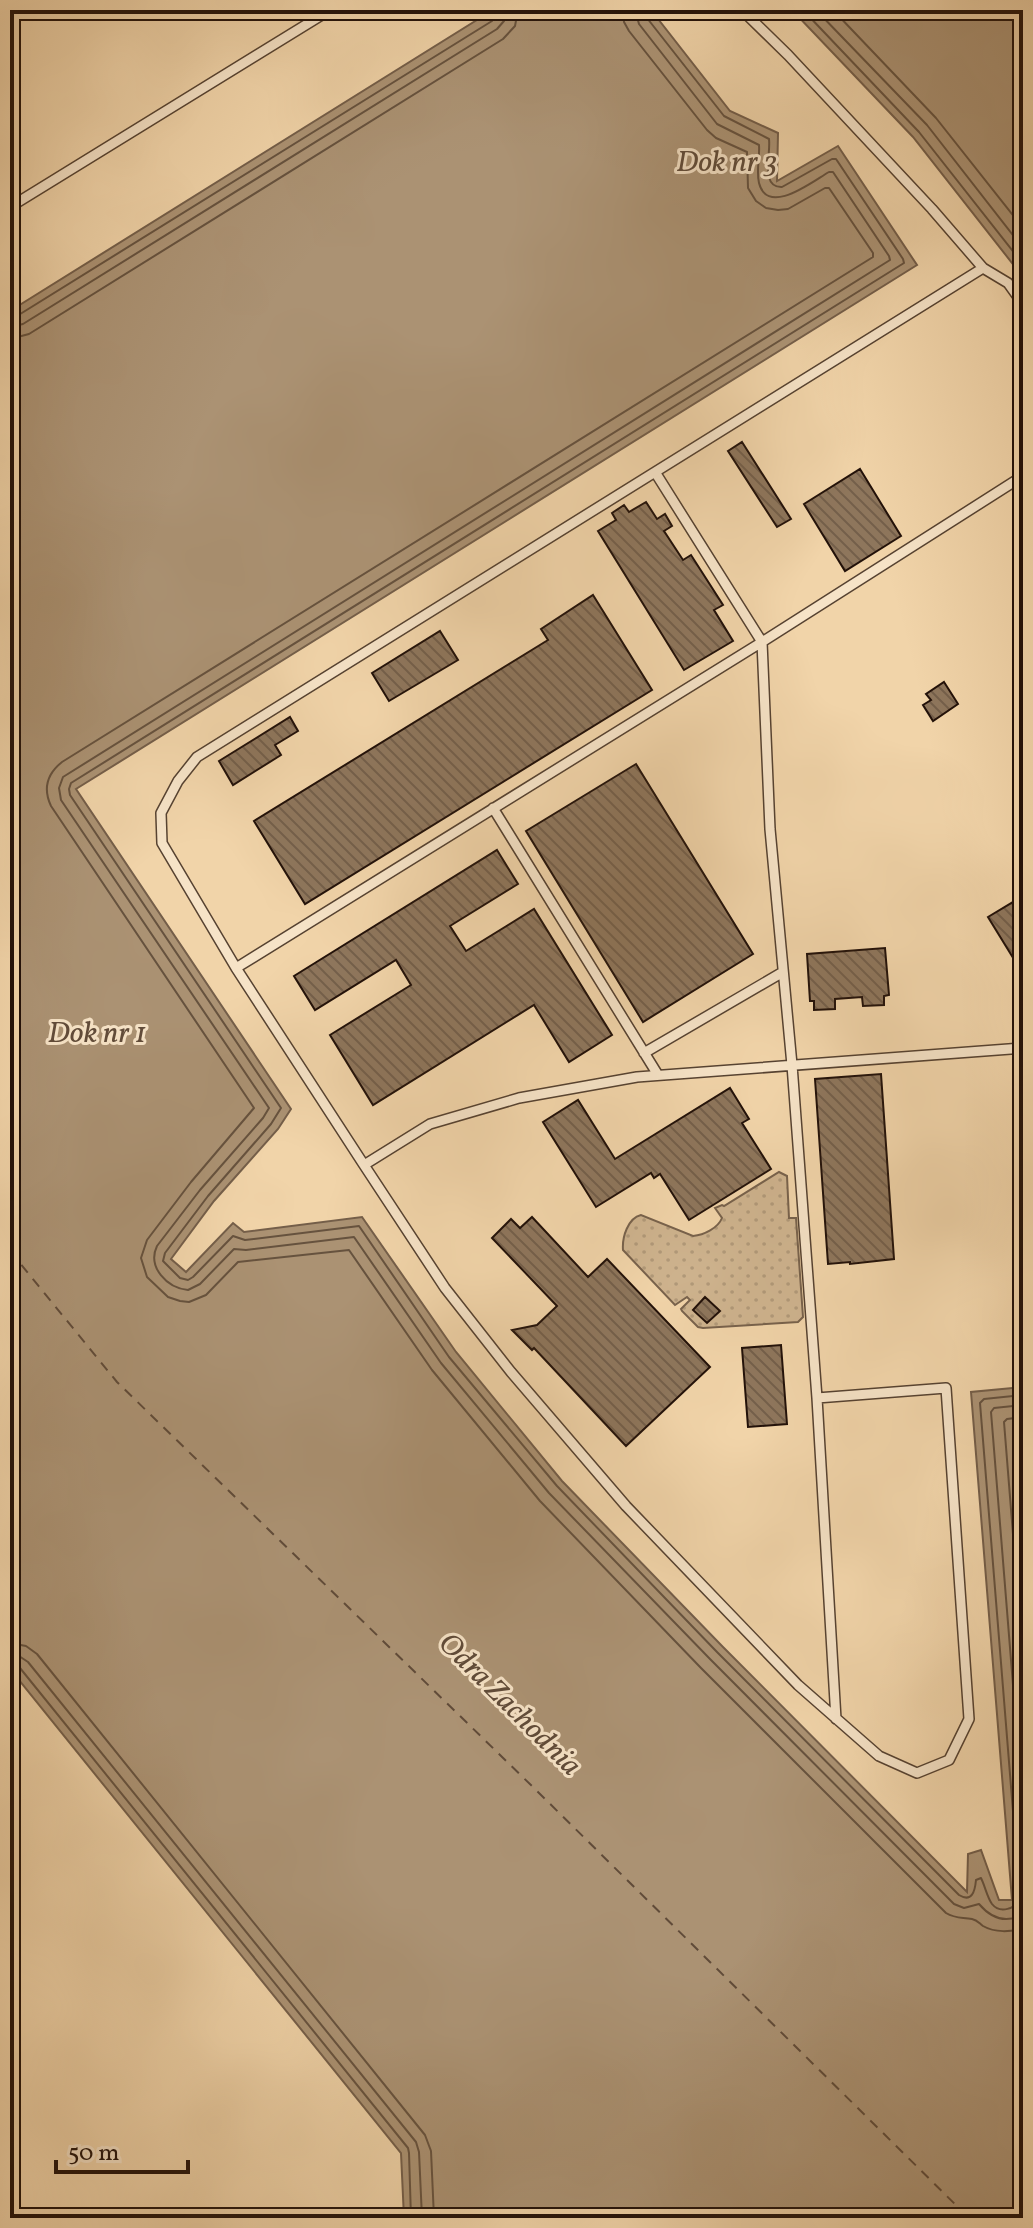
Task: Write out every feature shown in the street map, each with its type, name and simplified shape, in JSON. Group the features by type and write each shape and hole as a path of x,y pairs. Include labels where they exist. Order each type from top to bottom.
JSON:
{"lane":[{"path":"10,207 330,10"},
{"path":"742,10 932,209 983,268 1008,283 1023,304"},
{"path":"817,1398 946,1388 969,1719 949,1760 917,1773 879,1756 798,1685 626,1506 511,1372 445,1288 236,968 162,843 161,813 178,781 197,757 983,268"},
{"path":"655,472 762,642 770,829 792,1065 817,1398 836,1719"},
{"path":"236,968 762,642 1023,476"},
{"path":"493,808 658,1075"},
{"path":"644,1053 783,972"},
{"path":"364,1165 430,1124 519,1098 637,1077 1023,1048"}],"shaded area":[{"path":"779,1172 787,1176 789,1218 796,1218 803,1317 798,1322 698,1327 681,1309 690,1300 687,1297 675,1305 623,1250 627,1229 641,1215 693,1236 702,1234 714,1228 722,1218 715,1208 724,1206"}],"water":[{"path":"493,10 651,10 730,111 778,133 777,181 838,146 917,265 76,789 291,1109 278,1129 214,1201 171,1259 186,1272 233,1223 244,1232 362,1217 456,1352 562,1481 967,1892 968,1854 981,1850 999,1900 1012,1900 971,1392 1023,1387 1023,2218 404,2218 401,2153 10,1669 10,311"},
{"path":"792,10 1023,10 1023,277 913,137"}],"building":[{"path":"742,442 791,519 777,527 728,451"},
{"path":"860,469 901,536 845,571 804,504"},
{"path":"646,502 657,519 665,514 672,526 664,531 683,560 691,555 723,605 714,610 733,641 684,670 598,531 616,520 612,513 624,505 629,512"},
{"path":"593,595 652,690 305,904 254,821 548,640 541,629"},
{"path":"440,631 458,660 389,701 372,673"},
{"path":"944,682 958,704 933,721 923,705 931,700 926,694"},
{"path":"290,717 298,731 275,745 281,755 233,785 219,761"},
{"path":"636,764 753,954 643,1022 526,831"},
{"path":"497,850 518,884 450,926 466,951 534,909 612,1035 569,1062 534,1005 373,1105 330,1035 411,985 396,960 315,1010 294,976"},
{"path":"1023,896 1023,974 988,917"},
{"path":"885,948 889,995 884,996 884,1005 863,1006 862,997 835,999 835,1009 814,1010 814,1001 810,1001 807,954"},
{"path":"881,1074 894,1259 828,1264 815,1079"},
{"path":"730,1088 749,1119 742,1123 771,1169 689,1220 660,1174 654,1178 651,1173 596,1207 543,1122 578,1100 615,1159"},
{"path":"532,1217 588,1277 607,1259 710,1367 626,1446 534,1348 532,1350 512,1330 537,1325 557,1306 492,1238 511,1219 520,1228"},
{"path":"705,1297 720,1311 707,1323 693,1310"},
{"path":"781,1345 787,1424 748,1427 742,1348"}],"ferry route":[{"path":"10,1251 117,1382 969,2218"}],"water label":[{"name":"Dok nr 3","path":"727,163"},
{"name":"Dok nr 1","path":"97,1034"},
{"name":"Odra Zachodnia","path":"509,1705"}]}
